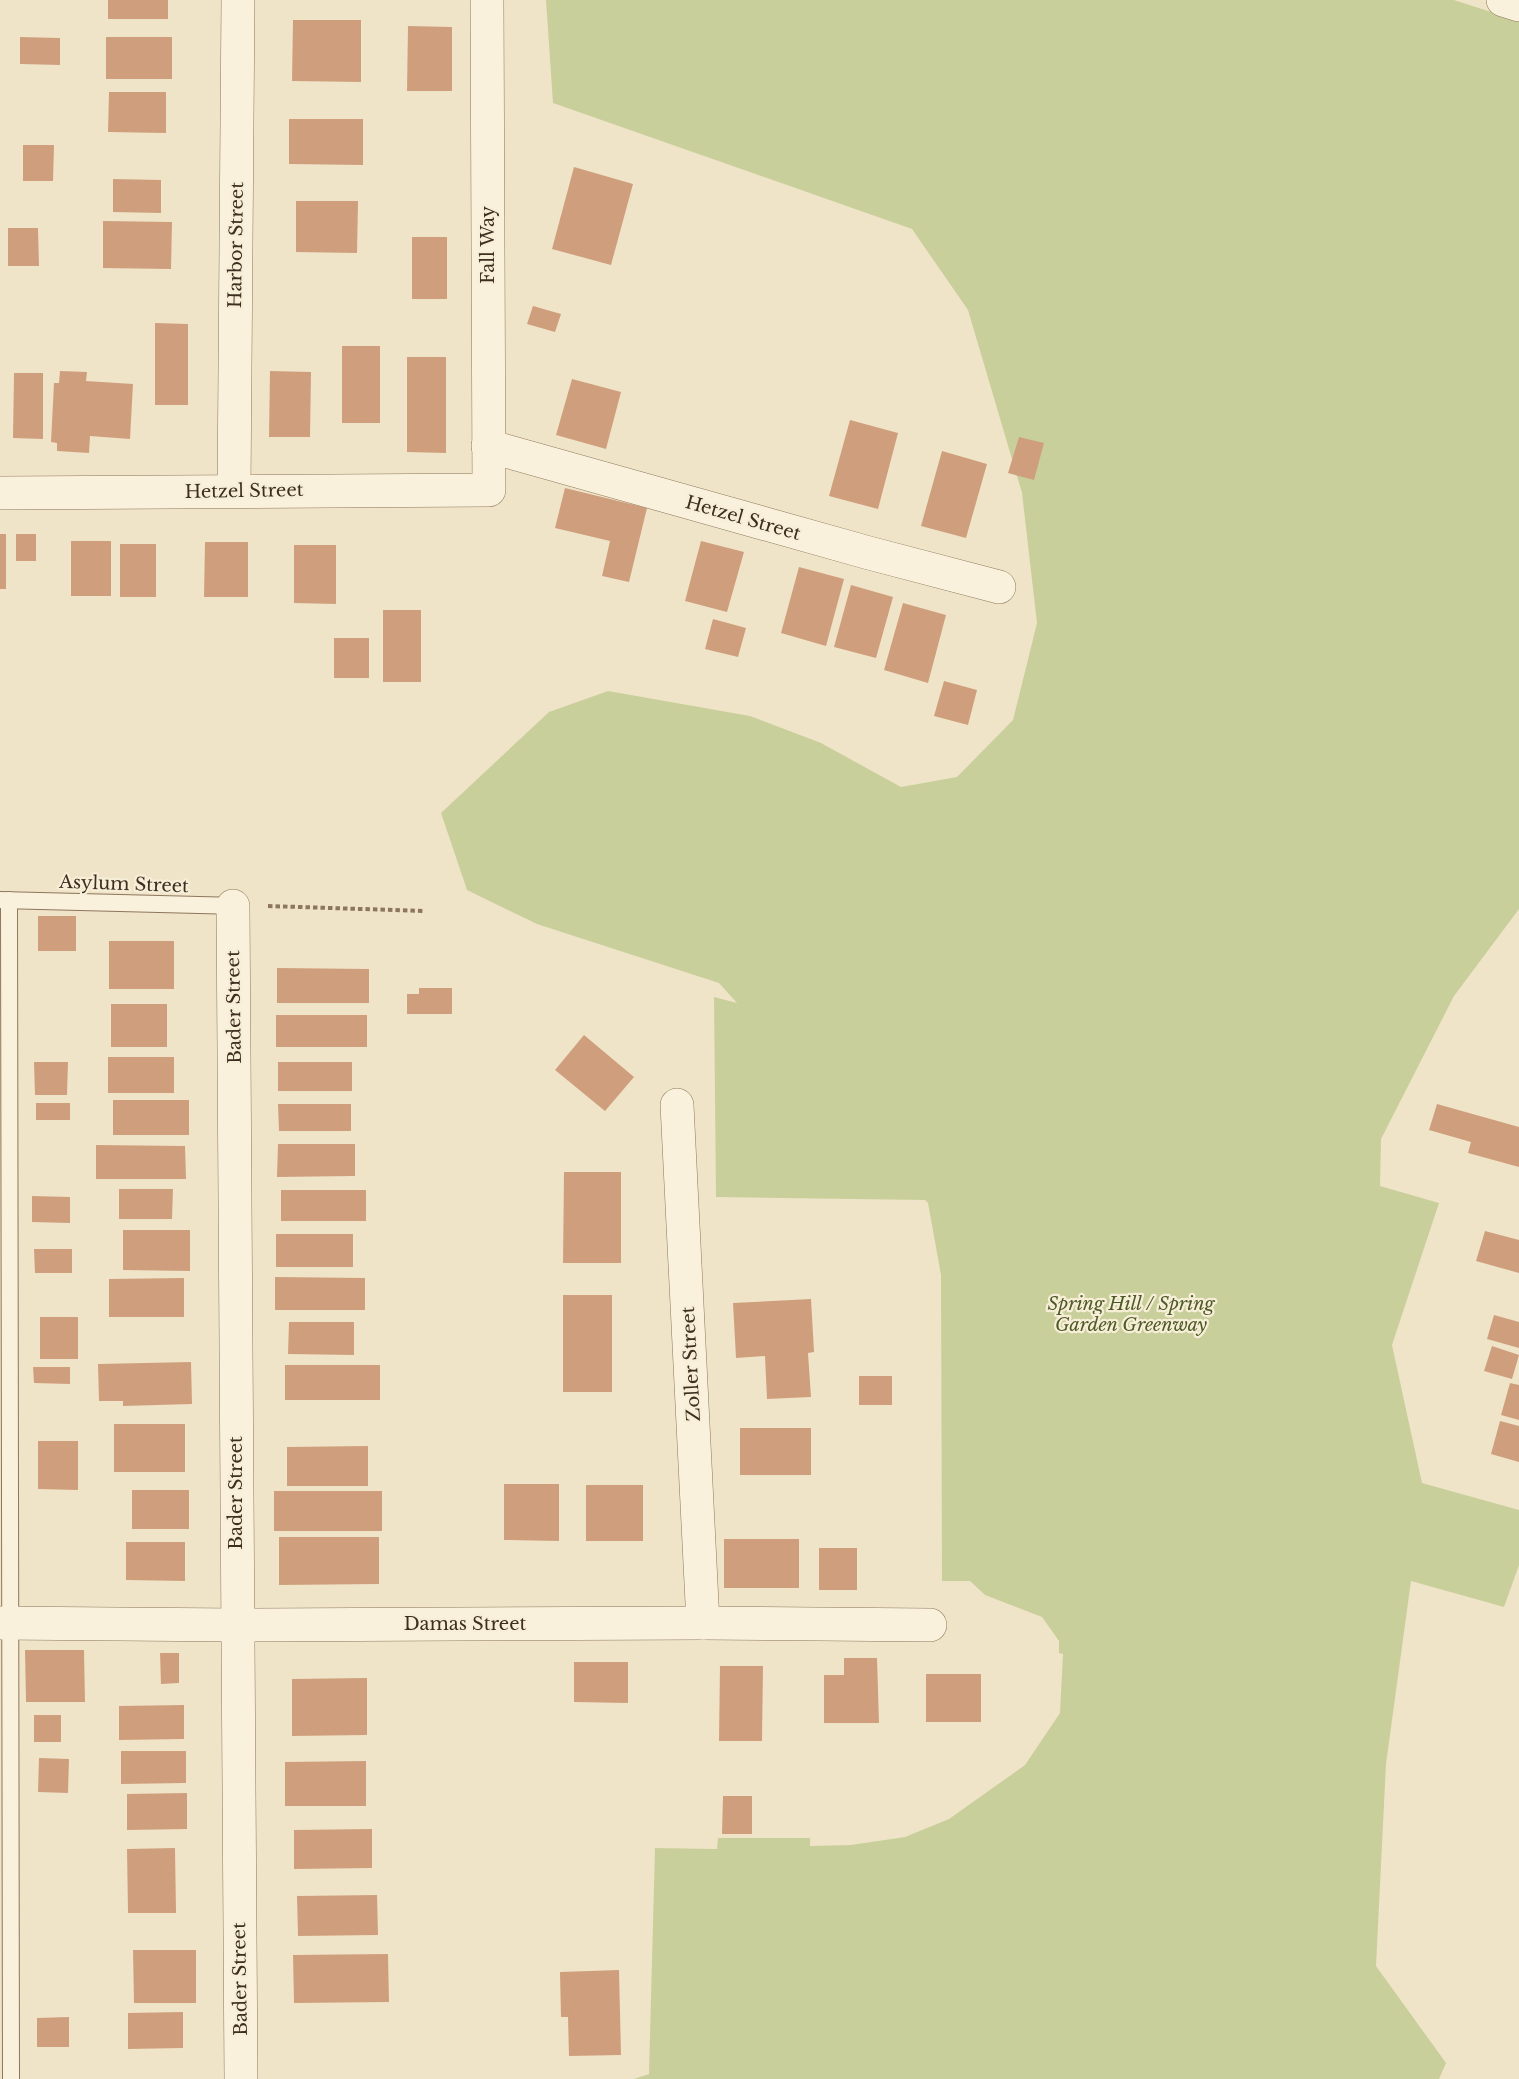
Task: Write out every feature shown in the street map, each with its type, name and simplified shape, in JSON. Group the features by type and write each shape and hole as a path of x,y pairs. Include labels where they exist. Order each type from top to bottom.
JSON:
{"street":[{"name":"Harbor Street","path":"234,491 238,0"},
{"name":"Fall Way","path":"487,0 489,490"},
{"name":"Hetzel Street","path":"488,447 857,550 999,586"},
{"name":"Hetzel Street","path":"0,492 489,490"},
{"name":"Bader Street","path":"239,906 236,1625 241,2079"},
{"name":"Zoller Street","path":"678,1105 703,1623"},
{"name":"Damas Street","path":"4,1623 930,1625"}],"lane":[{"name":"Asylum Street","path":"4,900 239,906"},
{"path":"4,900 11,1228 4,1623 11,2079"}],"path":[{"path":"239,906 424,910"}],"green space":[{"name":"Spring Hill / Spring Garden Greenway","path":"546,0 1454,0 1519,21 1519,909 1454,996 1381,1139 1380,1186 1439,1203 1392,1345 1422,1483 1519,1510 1519,1565 1504,1607 1411,1581 1386,1764 1376,1966 1446,2063 1439,2079 634,2079 649,2074 655,1848 717,1849 718,1838 810,1838 810,1846 851,1845 905,1837 949,1819 1025,1765 1060,1713 1063,1654 1059,1653 1059,1641 1042,1617 985,1595 970,1581 942,1581 941,1275 928,1203 925,1200 716,1197 714,997 737,1003 719,983 537,924 467,890 441,813 549,712 608,691 750,716 821,743 901,787 957,777 1013,720 1037,623 1022,493 968,310 912,229 553,103"}],"building":[{"path":"108,0 168,0 168,19 108,19"},
{"path":"293,20 361,20 361,82 292,81"},
{"path":"408,26 452,27 452,91 407,91"},
{"path":"20,37 60,38 60,65 20,64"},
{"path":"106,37 172,37 172,79 106,79"},
{"path":"109,92 166,92 166,133 108,132"},
{"path":"289,119 363,119 363,165 289,164"},
{"path":"23,145 54,145 53,181 23,181"},
{"path":"574,167 633,184 611,265 552,249"},
{"path":"113,179 161,180 161,213 113,212"},
{"path":"296,201 358,201 357,253 296,252"},
{"path":"103,221 172,222 171,269 103,268"},
{"path":"8,228 38,228 39,266 8,266"},
{"path":"412,237 447,237 447,299 412,299"},
{"path":"533,306 561,314 555,332 527,324"},
{"path":"155,323 188,324 188,405 155,405"},
{"path":"342,346 380,346 380,423 342,423"},
{"path":"407,357 446,357 446,453 407,452"},
{"path":"60,371 87,372 86,381 133,384 130,439 90,436 89,453 57,451 57,443 51,442 54,383 59,383"},
{"path":"270,371 311,372 310,437 269,437"},
{"path":"14,373 43,373 43,439 13,438"},
{"path":"572,379 621,392 606,449 556,435"},
{"path":"850,420 898,433 878,509 829,496"},
{"path":"1019,437 1044,443 1034,480 1008,473"},
{"path":"942,451 987,464 966,538 921,526"},
{"path":"565,488 647,508 629,582 602,576 610,541 555,528"},
{"path":"0,534 6,534 6,589 0,589"},
{"path":"16,534 36,534 36,561 16,561"},
{"path":"71,541 111,541 111,596 71,596"},
{"path":"701,541 744,552 727,612 685,601"},
{"path":"205,542 248,542 248,597 204,597"},
{"path":"120,544 156,544 156,597 120,597"},
{"path":"294,545 336,545 336,604 294,603"},
{"path":"799,567 844,579 826,646 781,633"},
{"path":"851,585 893,597 876,658 834,647"},
{"path":"903,603 946,615 928,683 884,670"},
{"path":"383,610 421,610 421,682 383,682"},
{"path":"713,619 746,628 738,657 705,649"},
{"path":"334,638 369,638 369,678 334,678"},
{"path":"944,681 977,690 968,725 934,716"},
{"path":"38,916 76,916 76,951 38,951"},
{"path":"109,941 174,941 174,989 109,989"},
{"path":"277,968 369,969 369,1003 277,1003"},
{"path":"419,988 452,988 452,1014 407,1014 407,994 419,994"},
{"path":"111,1004 167,1004 167,1047 111,1047"},
{"path":"276,1015 367,1015 367,1047 276,1047"},
{"path":"584,1035 634,1077 605,1111 555,1070"},
{"path":"108,1057 174,1057 174,1093 108,1093"},
{"path":"34,1062 68,1062 67,1095 35,1095"},
{"path":"278,1062 352,1062 352,1091 278,1091"},
{"path":"113,1100 189,1100 189,1135 113,1135"},
{"path":"36,1103 70,1103 70,1120 36,1120"},
{"path":"278,1104 351,1104 351,1131 279,1131"},
{"path":"1437,1104 1519,1127 1519,1167 1468,1153 1471,1142 1429,1130"},
{"path":"278,1144 355,1144 355,1176 277,1177"},
{"path":"96,1145 185,1146 186,1179 96,1179"},
{"path":"564,1172 621,1172 621,1263 563,1263"},
{"path":"119,1189 173,1189 172,1219 119,1219"},
{"path":"281,1190 366,1190 366,1221 281,1221"},
{"path":"32,1196 70,1197 70,1223 32,1222"},
{"path":"123,1230 190,1230 190,1271 123,1270"},
{"path":"1485,1231 1519,1240 1519,1273 1476,1261"},
{"path":"276,1234 353,1234 353,1267 276,1267"},
{"path":"34,1249 72,1249 72,1273 35,1273"},
{"path":"275,1277 365,1278 365,1310 275,1310"},
{"path":"184,1278 184,1317 109,1317 109,1279"},
{"path":"563,1295 612,1295 612,1392 563,1392"},
{"path":"811,1299 814,1352 808,1353 811,1397 767,1399 765,1356 736,1358 733,1303"},
{"path":"1494,1315 1519,1322 1519,1348 1487,1339"},
{"path":"40,1317 78,1317 78,1359 40,1359"},
{"path":"289,1322 354,1322 354,1355 288,1354"},
{"path":"1492,1346 1519,1355 1512,1379 1484,1371"},
{"path":"191,1362 192,1404 123,1406 123,1401 99,1401 98,1364"},
{"path":"285,1365 380,1365 380,1400 285,1400"},
{"path":"33,1367 70,1367 70,1384 34,1383"},
{"path":"859,1376 892,1376 892,1405 859,1405"},
{"path":"1510,1383 1519,1385 1519,1420 1501,1415"},
{"path":"1500,1421 1519,1426 1519,1462 1491,1454"},
{"path":"114,1424 185,1424 185,1472 114,1472"},
{"path":"740,1428 811,1428 811,1475 740,1475"},
{"path":"38,1441 78,1441 78,1490 38,1489"},
{"path":"368,1446 368,1486 287,1486 287,1447"},
{"path":"504,1484 559,1484 559,1541 504,1540"},
{"path":"586,1485 643,1485 643,1541 586,1541"},
{"path":"132,1490 189,1490 189,1529 132,1529"},
{"path":"274,1491 382,1491 382,1531 274,1531"},
{"path":"279,1537 379,1537 379,1584 279,1585"},
{"path":"724,1539 799,1539 799,1588 724,1588"},
{"path":"126,1542 185,1542 185,1581 126,1580"},
{"path":"819,1548 857,1548 857,1590 819,1590"},
{"path":"25,1650 84,1650 85,1702 26,1702"},
{"path":"160,1653 179,1653 179,1683 161,1684"},
{"path":"844,1658 877,1658 879,1723 824,1723 824,1675 844,1675"},
{"path":"574,1662 628,1662 628,1703 574,1702"},
{"path":"720,1666 763,1666 762,1741 719,1741"},
{"path":"926,1674 981,1674 981,1722 926,1722"},
{"path":"367,1678 367,1735 292,1736 292,1679"},
{"path":"184,1705 184,1739 119,1740 119,1706"},
{"path":"34,1715 61,1715 61,1742 34,1742"},
{"path":"121,1751 186,1751 186,1783 121,1784"},
{"path":"39,1758 69,1759 68,1793 38,1792"},
{"path":"366,1761 366,1806 285,1806 285,1762"},
{"path":"187,1793 187,1829 127,1830 127,1794"},
{"path":"723,1796 752,1796 752,1834 722,1834"},
{"path":"372,1829 372,1868 294,1869 294,1830"},
{"path":"175,1848 176,1913 128,1913 127,1849"},
{"path":"377,1895 378,1935 298,1936 297,1896"},
{"path":"133,1950 196,1950 196,2003 134,2003"},
{"path":"388,1954 389,2002 294,2003 293,1955"},
{"path":"619,1970 621,2055 569,2056 568,2017 561,2017 560,1972"},
{"path":"183,2012 183,2048 128,2049 128,2013"},
{"path":"69,2017 69,2047 37,2047 37,2018"}]}
